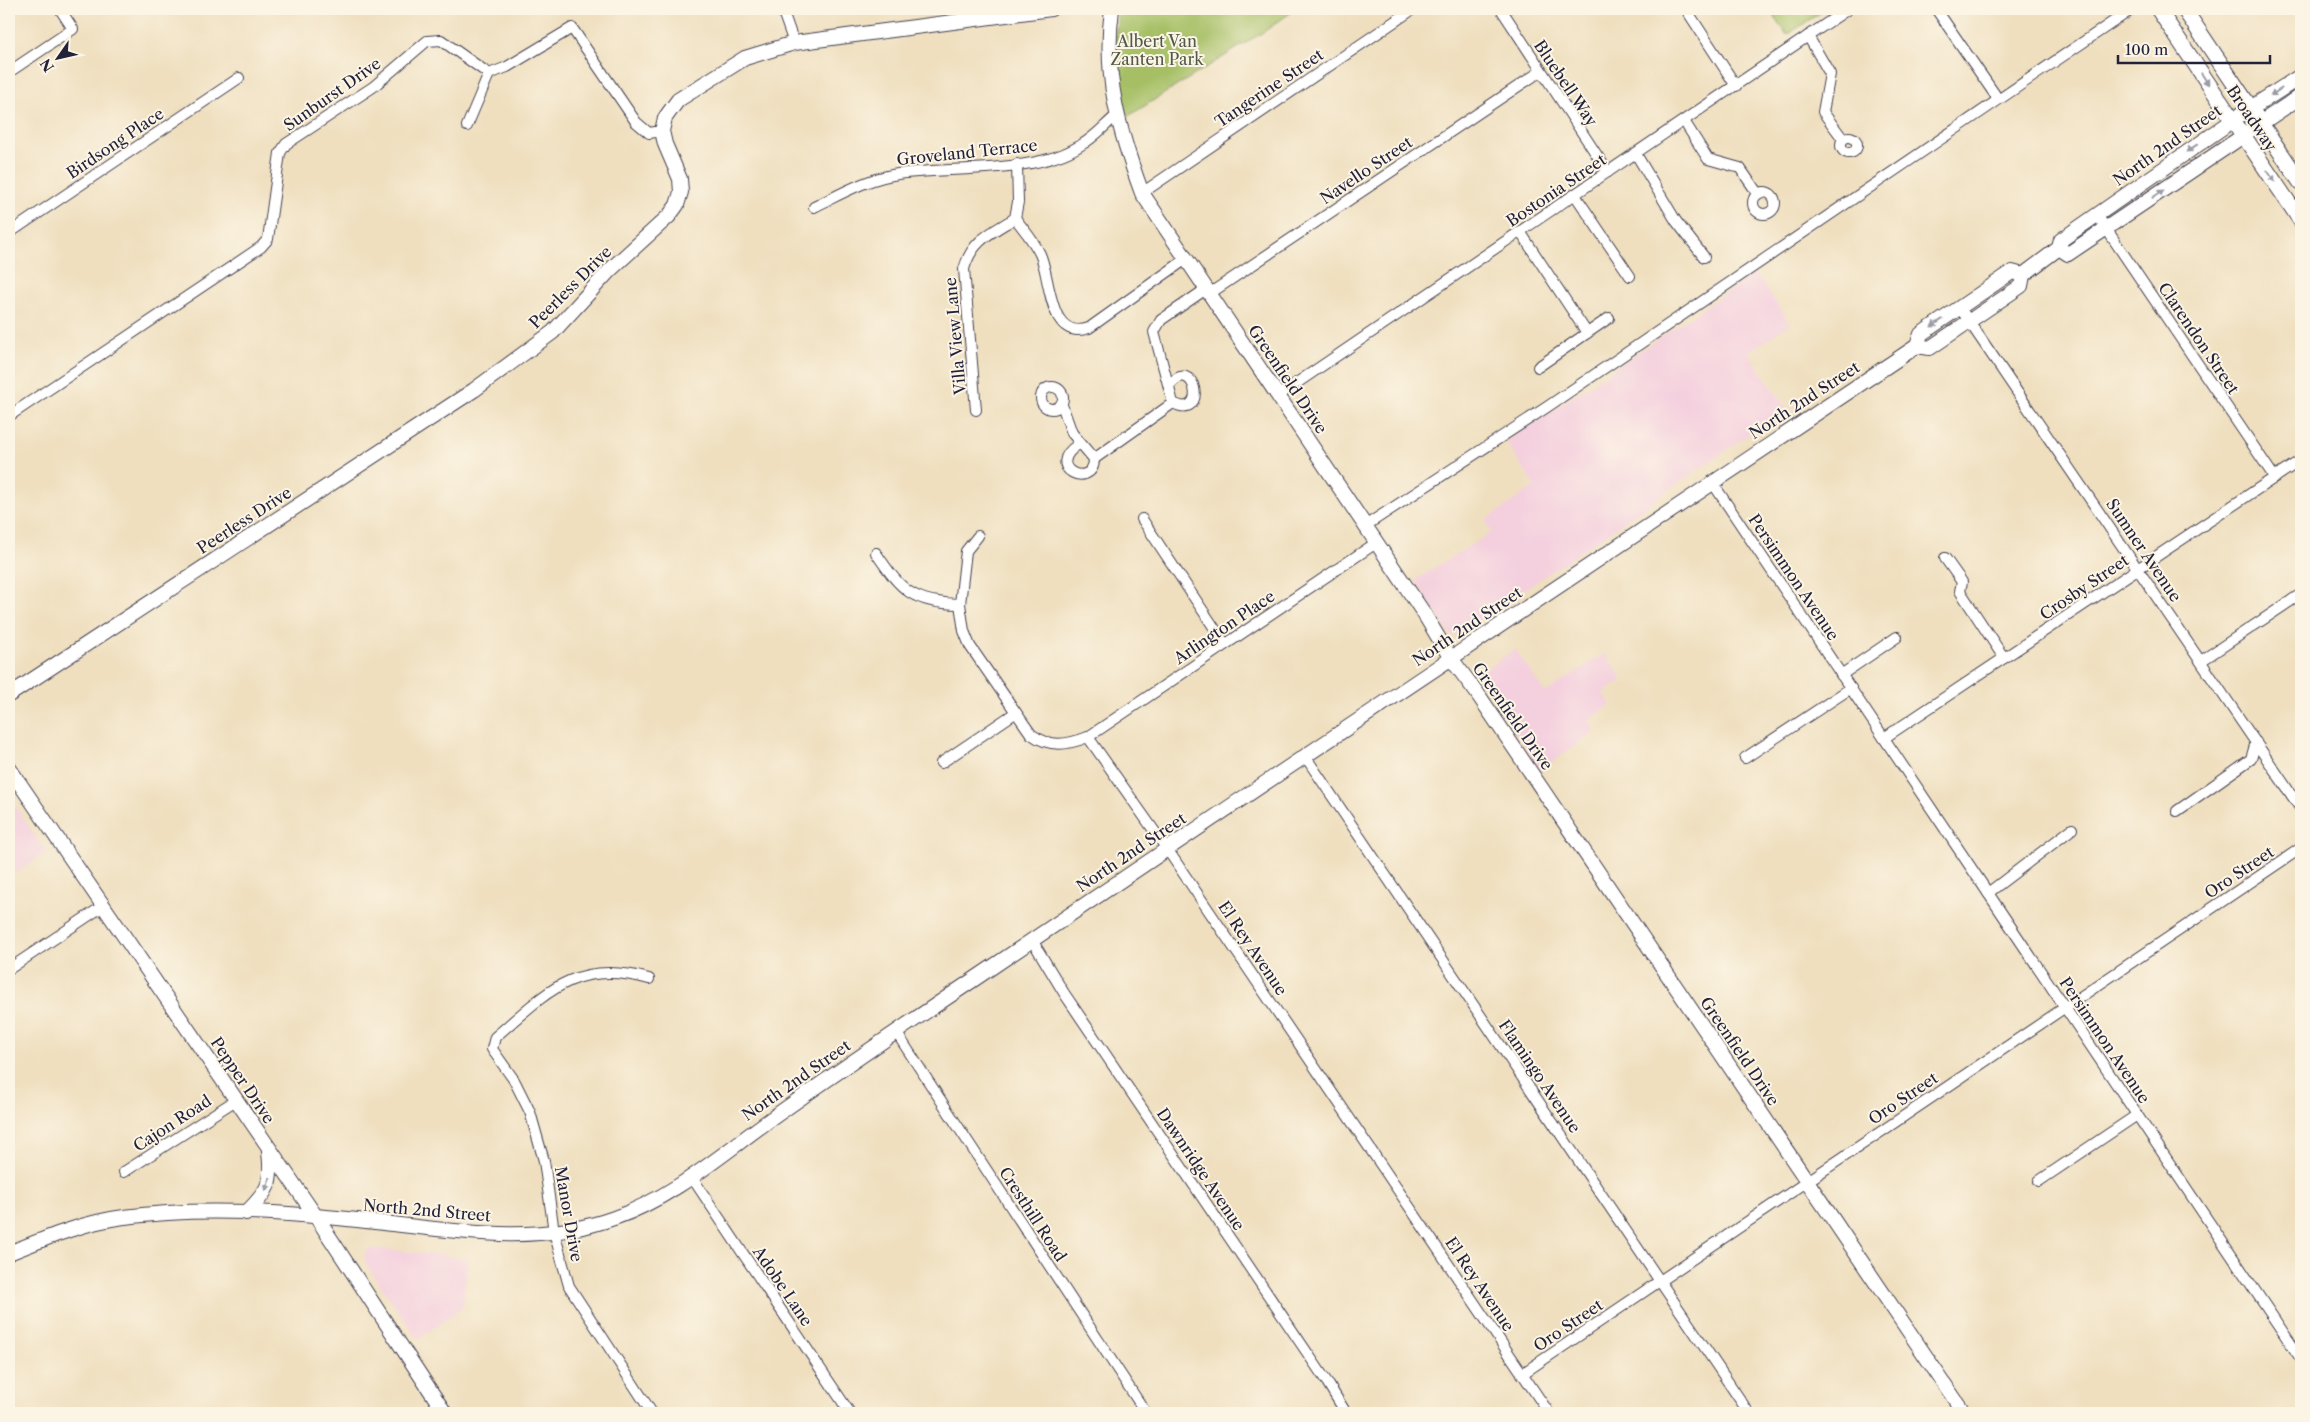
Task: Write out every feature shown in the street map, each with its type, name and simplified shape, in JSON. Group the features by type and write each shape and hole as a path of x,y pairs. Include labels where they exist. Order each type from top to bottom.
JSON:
{"main road":[{"path":"662,131 665,118 678,100 745,58 794,43 1051,9"},
{"name":"Greenfield Drive","path":"1112,9 1109,30 1111,89 1116,116 1142,193 1279,395 1450,657 1477,693 1964,1413"},
{"name":"Broadway","path":"2158,9 2301,222"},
{"name":"Broadway","path":"2184,9 2301,183"},
{"name":"North 2nd Street","path":"1917,346 1930,348 2021,286 2023,275 2059,248 2061,240 2232,120 2301,76"},
{"path":"2059,248 2068,254 2301,96"},
{"name":"Peerless Drive","path":"9,695 474,390 553,332 610,270 669,216 677,205 681,192 680,179 662,131"},
{"path":"2107,228 2114,212 2139,194 2151,176"},
{"name":"North 2nd Street","path":"9,1252 70,1230 121,1217 208,1211 316,1218 509,1235 554,1232 595,1224 635,1210 664,1195 896,1032 1450,657 1917,346 1921,334 2012,272 2023,275"},
{"path":"1970,321 1977,305 1993,294 2004,278"},
{"name":"Pepper Drive","path":"9,768 269,1148 445,1413"},
{"path":"246,1213 264,1195 269,1186 272,1172 269,1148"}],"street":[{"path":"9,72 73,30 60,9"},
{"path":"782,9 794,43"},
{"name":"Tangerine Street","path":"1142,193 1413,9"},
{"name":"Bluebell Way","path":"1501,9 1608,172"},
{"path":"1686,9 1736,86"},
{"name":"Bostonia Street","path":"1279,395 1521,233 1848,9"},
{"path":"1936,9 1998,99"},
{"path":"1365,526 1555,401 2132,9"},
{"path":"467,126 489,74 507,67 572,28 636,122 649,133 662,131"},
{"path":"1808,36 1830,74 1823,112 1843,139"},
{"name":"Sunburst Drive","path":"9,416 261,247 268,239 280,153 286,144 373,87 427,41 441,40 489,74"},
{"name":"Navello Street","path":"1169,386 1154,332 1157,324 1541,71"},
{"name":"Birdsong Place","path":"9,233 239,78"},
{"name":"Groveland Terrace","path":"814,207 860,184 897,174 1017,164 1054,158 1083,145 1116,116"},
{"path":"1684,121 1708,158 1740,168 1758,194"},
{"path":"1636,154 1676,221 1704,256"},
{"path":"1017,164 1018,202 1016,218 1040,255 1048,292 1060,321 1072,329 1081,331 1090,328 1186,260"},
{"path":"1575,195 1630,276"},
{"name":"Clarendon Street","path":"2097,215 2276,478"},
{"name":"Villa View Lane","path":"976,410 964,269 968,256 976,243 1016,218"},
{"path":"1521,233 1587,333"},
{"name":"Sumner Avenue","path":"1960,308 2139,568 2301,809"},
{"path":"1538,367 1609,318"},
{"path":"1176,378 1185,378 1192,382 1196,390 1195,398 1189,404 1181,406 1173,403 1169,386 1176,378"},
{"path":"1079,444 1069,450 1066,466 1071,472 1079,475 1087,473 1093,467 1094,458 1173,403"},
{"path":"1062,405 1072,434 1079,444 1094,458"},
{"name":"Crosby Street","path":"1884,738 2301,460"},
{"name":"Persimmon Avenue","path":"1712,482 2301,1359"},
{"path":"1142,519 1226,644"},
{"path":"978,536 966,551 960,604 964,631 970,646 1031,734 1038,739 1067,745 1088,737"},
{"name":"Arlington Place","path":"1088,737 1376,543"},
{"path":"876,553 897,584 918,598 941,604 960,604"},
{"path":"1945,558 1962,582 1960,591 2004,658"},
{"path":"2201,661 2301,594"},
{"path":"1842,675 1897,636"},
{"path":"1745,758 1851,688"},
{"path":"941,763 1015,713"},
{"name":"El Rey Avenue","path":"1088,737 1167,849 1549,1413"},
{"path":"2177,811 2251,758 2256,742"},
{"name":"Flamingo Avenue","path":"1305,756 1748,1413"},
{"path":"1988,893 2072,829"},
{"name":"Oro Street","path":"1522,1374 2301,848"},
{"path":"9,969 103,906"},
{"name":"Dawnridge Avenue","path":"1032,940 1064,994 1317,1367 1346,1413"},
{"name":"Manor Drive","path":"649,979 629,973 598,972 566,982 550,990 495,1037 492,1049 514,1080 530,1112 544,1162 554,1232 569,1286 652,1413"},
{"name":"Cresthill Road","path":"896,1032 1146,1413"},
{"name":"Cajon Road","path":"124,1172 236,1100"},
{"path":"2038,1182 2137,1115"},
{"name":"Adobe Lane","path":"691,1176 850,1413"}],"shaded area":[{"path":"1755,273 1790,323 1748,353 1786,408 1595,542 1455,636 1449,633 1415,580 1492,532 1485,521 1535,486 1506,442"},
{"path":"1515,649 1545,693 1605,653 1623,680 1603,693 1611,705 1589,720 1596,731 1540,770 1510,724 1484,671"},
{"path":"9,797 46,853 9,877"},
{"path":"373,1248 468,1258 463,1307 418,1339 368,1267 364,1256 365,1251"}],"green space":[{"name":"Albert Van Zanten Park","path":"1119,9 1296,9 1265,31 1122,120 1115,64"},
{"path":"1769,9 1826,9 1787,35"}]}
